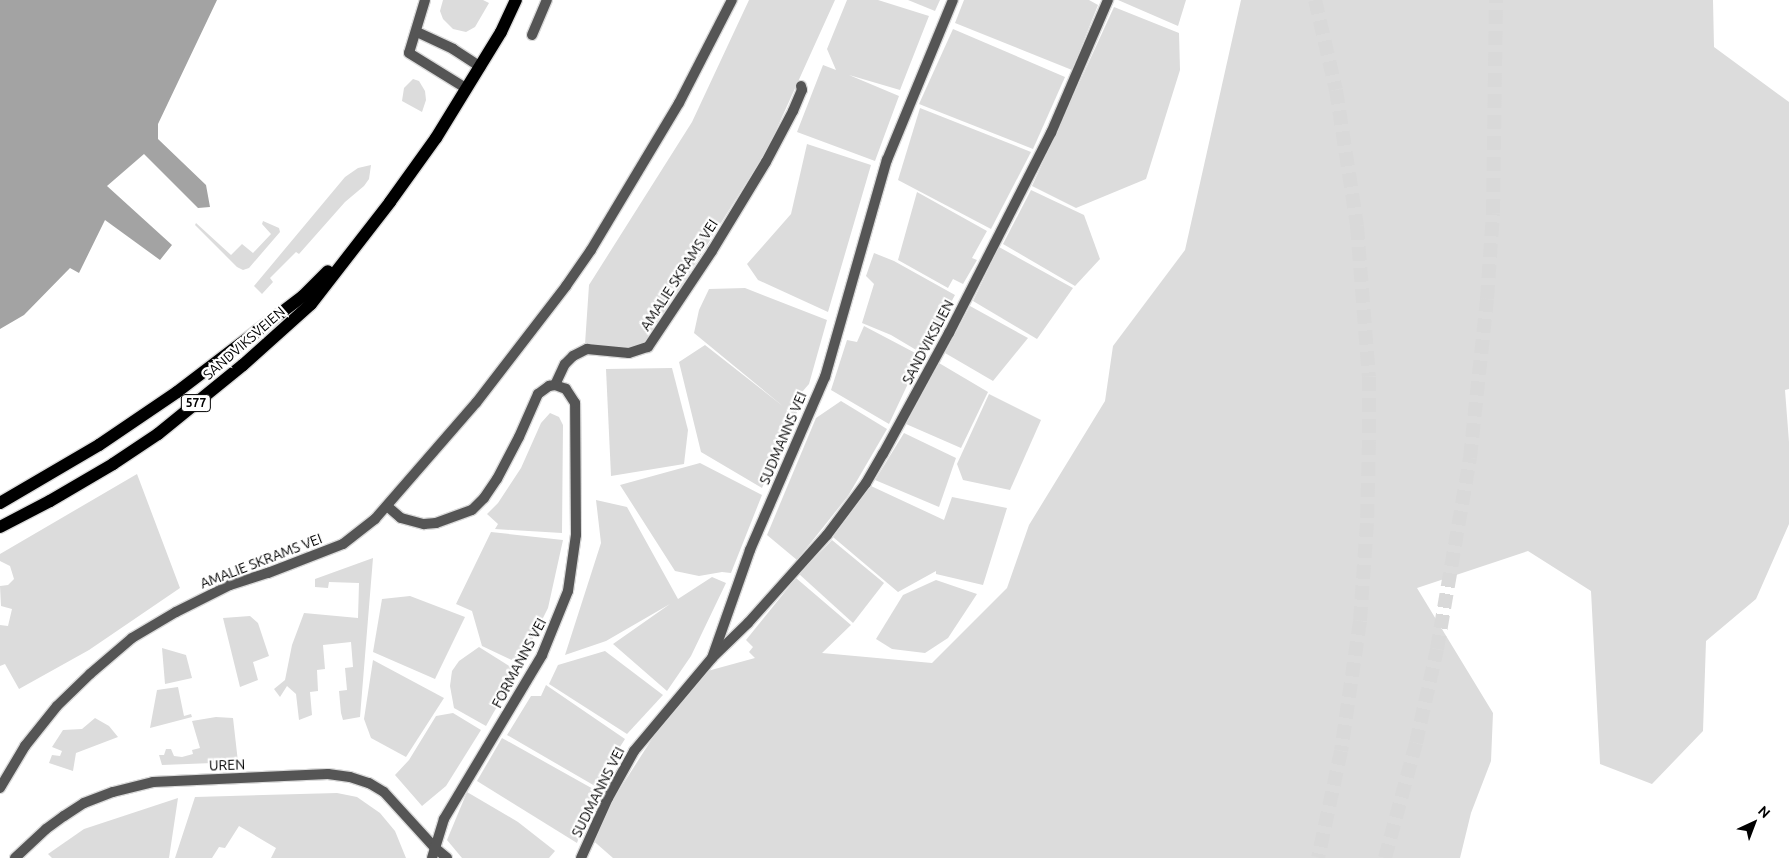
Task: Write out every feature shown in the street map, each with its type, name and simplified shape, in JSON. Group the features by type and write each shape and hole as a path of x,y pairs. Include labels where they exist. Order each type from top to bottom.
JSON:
{"main road":[{"name":"SANDVIKSVEIEN","path":"0,527 74,488 158,434 244,365 311,304 419,162 467,89 501,32 516,0"},
{"name":"SANDVIKSVEIEN","path":"0,503 99,444 177,392 302,296 360,239"}],"street":[{"path":"425,0 417,32 409,53 467,89"},
{"path":"532,35 548,0"},
{"name":"AMALIE SKRAMS VEI","path":"0,788 25,746 57,706 90,674 132,638 176,612 230,585 268,573 343,544 361,531 386,506 501,372 586,257 679,103 732,0"},
{"name":"SUDMANNS VEI","path":"581,858 611,791 634,751 712,658 750,550 825,377 887,160 953,0"},
{"name":"SANDVIKSLIEN","path":"712,658 748,623 810,554 847,508 884,454 1052,133 1108,0"},
{"path":"417,32 453,49 480,67"},
{"name":"AMALIE SKRAMS VEI","path":"386,506 401,518 424,524 436,523 472,510 484,498 497,479 520,437 538,394 549,386 555,385 565,364 573,356 587,349 629,353 648,347 712,251 766,162 794,111 802,86"},
{"name":"FORMANNS VEI","path":"432,858 444,819 542,655 568,591 576,535 575,402 566,389 555,385"},
{"name":"UREN","path":"14,858 46,829 64,816 84,803 113,792 153,782 300,774 350,777 369,783 384,792 398,805 434,847 447,858"}],"shaded area":[{"path":"0,0 217,0 158,124 158,139 206,185 210,207 198,208 144,154 107,186 172,245 160,260 105,220 79,273 70,268 24,315 0,329"},
{"path":"443,0 483,0 489,3 475,27 466,32 453,29 443,19 440,11"},
{"path":"749,0 835,0 768,148 645,344 630,347 585,344 589,285 692,122"},
{"path":"847,0 878,0 929,16 900,90 849,75 899,96 875,161 797,132 823,65 836,70 827,49"},
{"path":"908,0 940,0 935,11"},
{"path":"964,0 1089,0 1098,5 1072,70 955,23"},
{"path":"1118,0 1186,0 1178,26"},
{"path":"1241,0 1713,0 1714,47 1789,102 1789,389 1785,390 1789,442 1789,524 1756,599 1706,641 1703,731 1652,784 1600,764 1591,591 1528,551 1417,588 1493,713 1491,761 1471,813 1460,858 613,858 589,837 693,675 755,658 749,652 753,647 746,640 796,578 851,625 822,653 932,663 1007,588 1029,525 1105,401 1113,346 1185,250"},
{"path":"1114,7 1179,33 1180,70 1146,179 1076,208 1032,186"},
{"path":"953,29 1065,77 1033,149 919,104"},
{"path":"413,79 419,81 425,91 426,100 422,112 402,101 404,88"},
{"path":"920,108 1031,152 991,229 898,180"},
{"path":"807,144 871,165 828,312 758,280 747,264 791,214"},
{"path":"371,165 369,179 364,186 345,202 299,254 296,252 270,278 273,282 262,294 254,286 345,177 358,168"},
{"path":"1031,190 1084,215 1100,259 1075,286 1003,244"},
{"path":"917,192 987,231 972,258 977,260 963,284 953,279 948,288 898,260"},
{"path":"263,221 279,228 280,232 249,268 243,270 237,267 195,225 196,223 231,255 242,244 253,253 271,234 262,224"},
{"path":"999,247 1073,288 1037,339 973,301"},
{"path":"874,253 894,261 955,295 923,354 891,335 862,323 874,284 866,276"},
{"path":"745,288 827,320 809,384 788,408 797,412 762,488 701,452 679,362 705,345 784,407 694,333 699,310 709,289"},
{"path":"970,306 1028,338 993,381 945,353"},
{"path":"864,326 921,356 889,424 831,390 847,340 857,342"},
{"path":"939,363 988,392 961,448 906,424"},
{"path":"672,368 688,430 684,464 611,476 606,369"},
{"path":"989,394 1041,420 1010,490 963,480 957,464"},
{"path":"841,401 887,429 848,496 797,560 767,535 816,418"},
{"path":"550,413 559,417 563,425 562,533 495,529 498,524 487,514 498,503 521,468 541,423"},
{"path":"904,433 956,458 939,507 875,480"},
{"path":"700,463 762,495 731,573 722,572 699,576 675,571 620,485"},
{"path":"137,474 180,588 89,650 19,689 5,664 0,666 0,625 8,626 12,609 1,606 0,586 8,585 14,579 10,566 0,561 0,554"},
{"path":"871,486 944,520 952,497 1007,508 983,585 936,574 936,571 898,592 833,537"},
{"path":"596,500 627,507 678,599 712,577 726,583 691,656 667,691 613,644 670,604 606,641 565,655 601,543"},
{"path":"491,532 563,540 548,608 520,664 482,646 472,611 456,604"},
{"path":"832,540 884,583 853,623 799,574"},
{"path":"373,558 360,717 343,720 341,713 339,691 347,690 345,668 353,667 351,642 323,645 325,669 317,670 318,691 310,692 312,715 299,720 296,694 287,686 280,697 274,689 285,680 292,645 304,613 358,618 359,583 329,582 328,588 315,587 315,579"},
{"path":"936,580 977,594 948,638 925,653 892,649 876,639 903,595"},
{"path":"410,596 465,617 435,679 373,652 382,599"},
{"path":"250,616 258,623 269,656 253,662 258,680 240,687 223,618"},
{"path":"479,647 517,671 486,726 454,708 450,686 452,671 459,661"},
{"path":"162,648 186,655 192,678 165,684"},
{"path":"605,651 663,695 627,734 549,684 558,665"},
{"path":"373,660 444,698 406,757 371,738 364,719"},
{"path":"546,685 625,739 595,786 507,735 531,696 541,696"},
{"path":"178,687 184,716 191,714 192,717 150,728 157,690"},
{"path":"453,713 481,730 446,786 422,806 395,775 409,760 436,716"},
{"path":"216,717 233,718 238,762 162,765 159,755 164,755 166,749 171,749 174,756 182,757 193,754 192,750 200,748 192,721"},
{"path":"95,718 109,726 118,737 76,753 73,771 49,763 52,755 60,756 62,751 52,747 63,730 82,729"},
{"path":"502,738 595,790 577,843 477,781"},
{"path":"467,792 518,822 555,851 549,858 462,858 447,840"},
{"path":"337,793 357,797 380,813 395,831 406,858 271,858 276,848 239,826 225,848 219,847 212,858 175,858 195,797"},
{"path":"178,798 169,858 52,858 48,854 84,829"}],"tunnel":[{"path":"1315,0 1336,90 1357,226 1369,377 1367,523 1360,621 1341,751 1318,858"},
{"path":"1385,858 1416,743 1437,649 1470,458 1487,299 1493,213 1496,0"}]}
